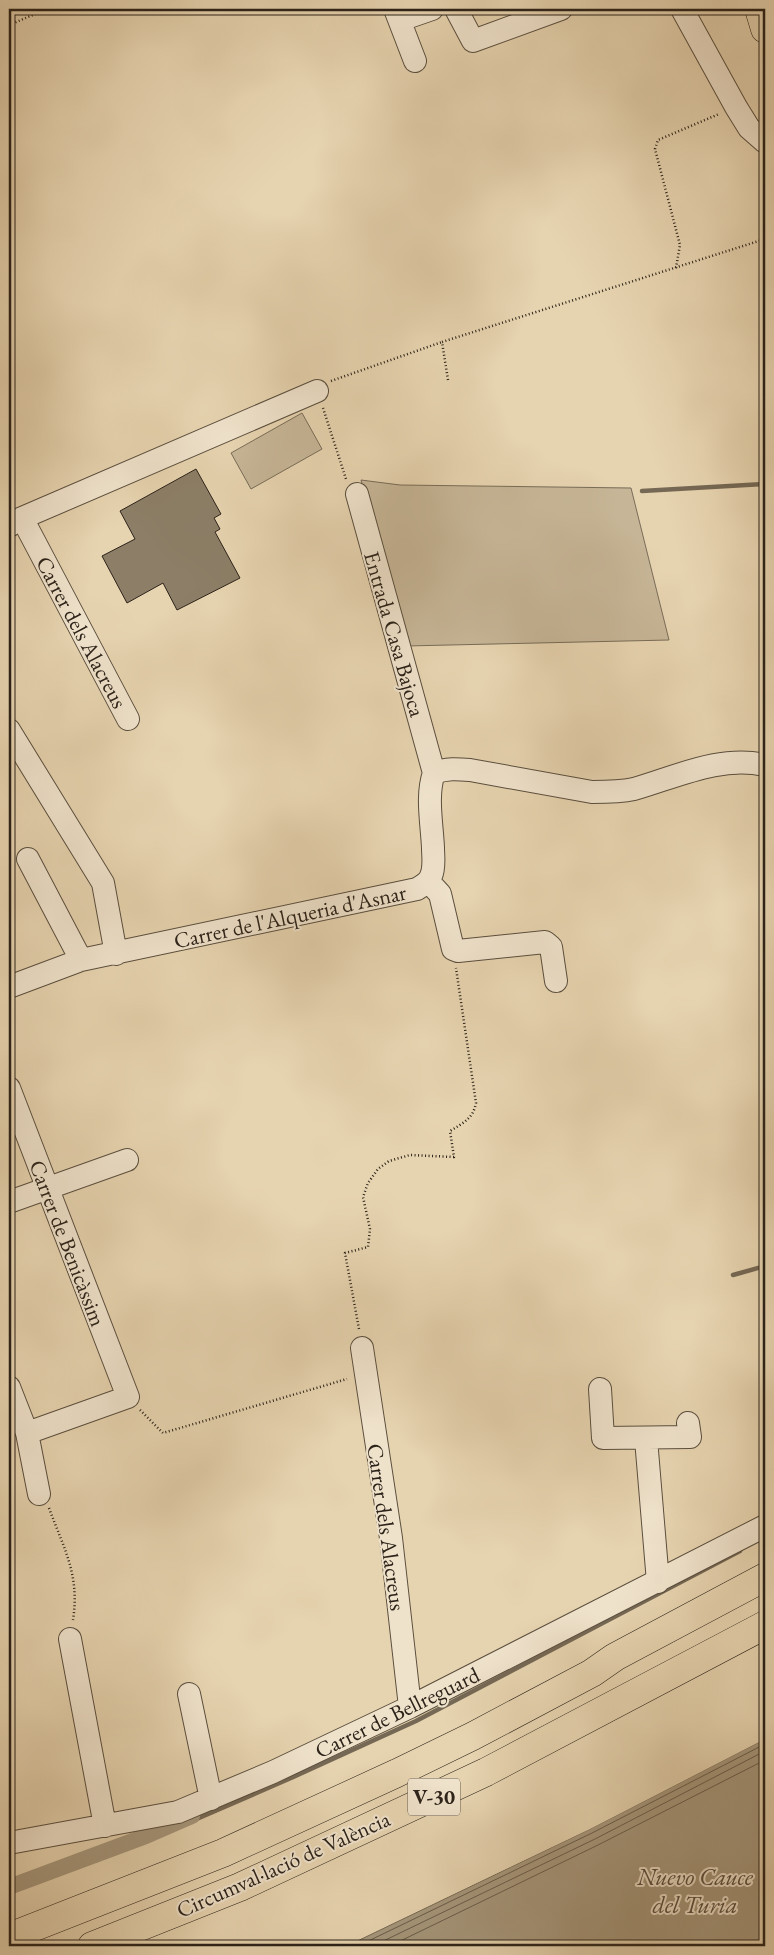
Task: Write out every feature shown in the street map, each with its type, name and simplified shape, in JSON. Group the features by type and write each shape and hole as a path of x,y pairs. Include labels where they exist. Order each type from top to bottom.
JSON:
{"highway":[{"path":"759,9 765,29"},
{"path":"592,1673 615,1657 765,1577"},
{"name":"V-30","path":"592,1673 618,1663 765,1590"},
{"name":"Circumval·lació de València","path":"92,1946 240,1887 486,1772 765,1625"},
{"name":"Circumval·lació de València","path":"9,1937 223,1853 397,1774 592,1673"}],"street":[{"path":"397,13 406,18 432,9"},
{"path":"456,9 473,41 561,9"},
{"path":"682,9 749,128 765,142"},
{"path":"397,13 415,61"},
{"path":"15,522 317,391"},
{"name":"Entrada Casa Bajoca","path":"357,494 434,773"},
{"name":"Carrer dels Alacreus","path":"15,522 128,719"},
{"path":"9,730 103,883 116,954"},
{"path":"434,773 454,769 470,770 592,792 609,792 632,789 704,767 729,763 765,764"},
{"name":"Carrer de l'Alqueria d'Asnar","path":"12,978 81,960 417,889 431,876 434,860 431,803 434,773"},
{"path":"28,859 81,960"},
{"path":"428,880 440,894 453,949 458,951 544,942 551,947 556,981"},
{"name":"Carrer de Benicàssim","path":"9,1088 128,1397"},
{"path":"9,1202 127,1160"},
{"name":"Carrer dels Alacreus","path":"362,1348 390,1538 410,1707"},
{"path":"9,1388 27,1433 39,1494"},
{"path":"600,1389 603,1438 690,1437 688,1423"},
{"path":"27,1433 128,1397"},
{"path":"646,1439 658,1582"},
{"name":"Carrer de Bellreguard","path":"9,1843 178,1812 211,1799 273,1772 410,1707 765,1526"},
{"path":"70,1639 105,1826"},
{"path":"189,1694 211,1799"}],"path":[{"path":"9,25 47,9"},
{"path":"676,268 680,245 655,149 658,140 736,107"},
{"path":"357,494 347,481 317,391 326,383 442,342 765,239"},
{"path":"442,342 448,380"},
{"path":"362,1348 345,1252 368,1247 370,1229 363,1197 368,1183 378,1169 389,1161 410,1155 454,1158 450,1131 468,1121 474,1113 476,1104 453,949"},
{"path":"128,1397 163,1433 366,1374"},
{"path":"39,1494 47,1504 67,1552 74,1581 76,1601 70,1639"}],"shaded area":[{"path":"302,413 322,449 251,489 231,453"},
{"path":"361,480 400,485 631,488 669,640 406,646"}],"water":[{"name":"Nuevo Cauce del Turia","path":"765,1739 765,1946 347,1946 590,1829"}],"pier":[{"path":"765,1736 765,1739 590,1829 344,1946 589,1826"}],"building":[{"path":"196,469 221,514 214,518 220,529 215,532 240,578 177,610 163,583 127,603 102,556 135,539 120,511"}],"waterway":[{"path":"642,491 765,484"},
{"path":"733,1275 765,1266"},
{"path":"9,1892 148,1840 416,1721 740,1551"},
{"path":"9,1887 146,1836 192,1816"}]}
